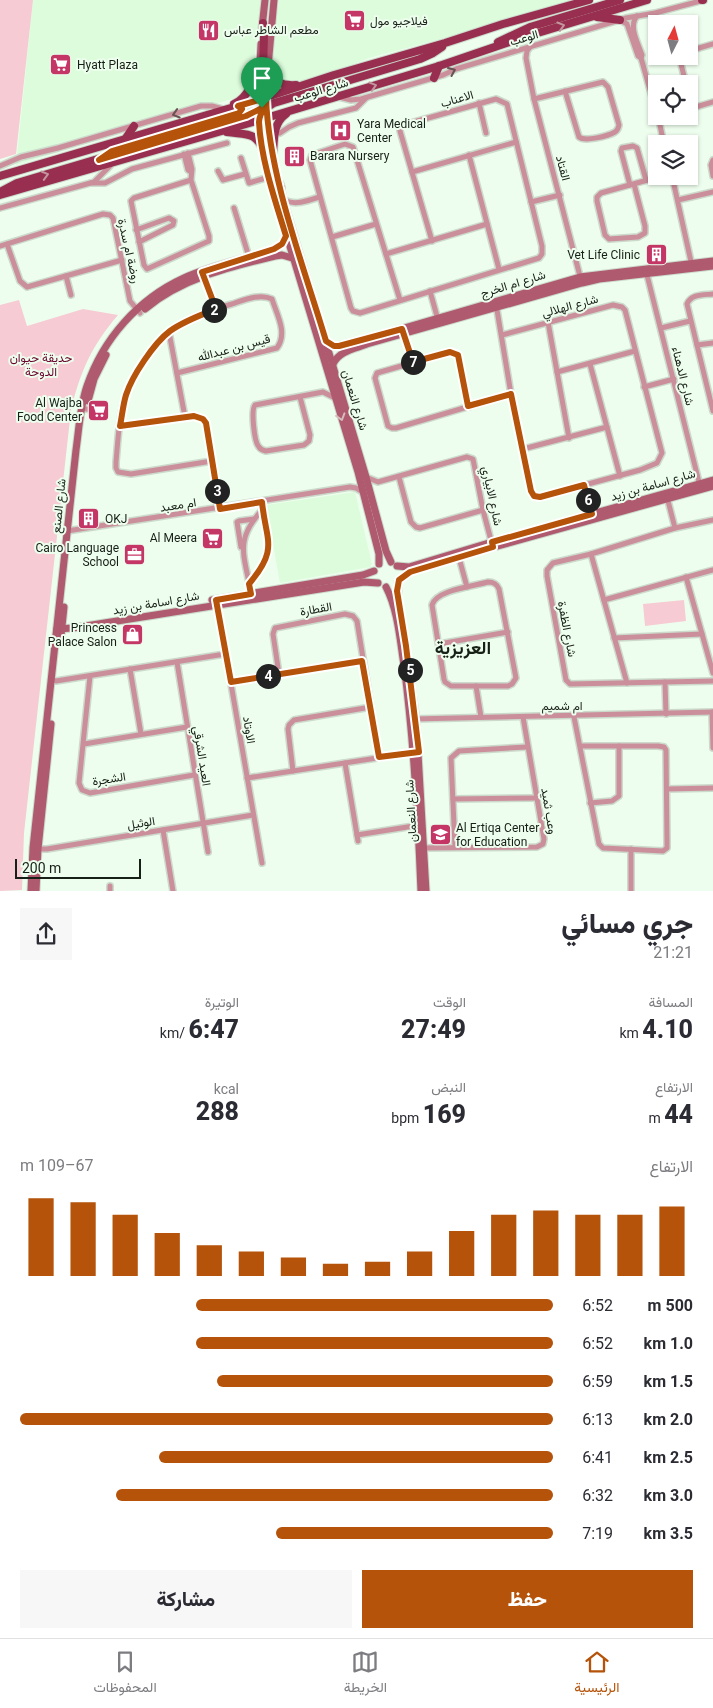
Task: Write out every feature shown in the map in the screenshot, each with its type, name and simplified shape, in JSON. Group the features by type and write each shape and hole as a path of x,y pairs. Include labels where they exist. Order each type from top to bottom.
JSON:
{"main road":[{"name":"شارع الوعب","path":"0,176 224,109 238,106 262,105 305,85 334,75 589,0"},
{"path":"488,49 519,31 620,0"},
{"name":"شارع الوعب","path":"0,194 115,163 263,119 647,0"},
{"path":"593,16 620,20"},
{"path":"263,23 263,119 272,164 281,188"},
{"path":"0,194 17,183 246,116 262,105 425,57 445,43"},
{"path":"224,109 244,98 253,82 258,66"},
{"path":"434,78 439,66"},
{"path":"267,67 272,78 278,83 288,86 305,85"},
{"path":"272,154 277,123 292,110 288,107 289,103 356,82 367,75"},
{"path":"99,160 112,151 239,113 242,109 238,106"},
{"path":"126,138 134,126"},
{"path":"222,131 253,136 260,142 264,152"}],"street":[{"path":"262,105 258,66 265,0"},
{"path":"262,105 274,0"},
{"name":"الوعب","path":"338,96 352,100 367,97 434,78 456,68 620,20 654,14 703,0"},
{"path":"637,16 633,20 633,26 642,54 641,58 648,83"},
{"path":"620,20 627,24 638,56 641,58"},
{"path":"698,48 713,44"},
{"path":"526,58 530,47"},
{"path":"518,50 526,58"},
{"name":"القتاد","path":"526,58 534,99 581,280"},
{"path":"534,99 565,91 599,83 606,84 619,126 618,129 614,132 586,140 579,137 565,91"},
{"path":"280,133 293,125 358,107 367,97"},
{"name":"الاعناب","path":"400,300 353,147 345,144 312,155 310,160 351,308 353,311 360,312 400,300 430,291 499,270 540,258 542,246 507,104 496,99 403,125 400,128 432,240"},
{"path":"350,108 353,104 352,100"},
{"path":"698,107 713,102"},
{"path":"479,103 486,133"},
{"name":"شارع الوعب","path":"0,166 10,161 201,106 224,109"},
{"name":"شارع النعمان","path":"263,119 264,152 269,176 292,258 358,472 386,551 394,564"},
{"name":"شارع النعمان","path":"263,119 283,199 366,477 367,494 379,554 379,564"},
{"path":"412,172 516,142"},
{"path":"91,183 101,183 129,170 227,143"},
{"path":"646,180 632,184 600,193 597,197 605,235 609,239 638,237 644,233 645,226 632,184 621,151 622,148 633,146 637,148 646,180"},
{"path":"186,154 192,169 191,180 209,236 208,241 147,269 144,265 131,201 134,198 191,180"},
{"path":"470,155 499,270"},
{"path":"241,158 245,174 251,183 269,176"},
{"path":"713,160 711,165 713,176"},
{"path":"0,208 91,183 101,176 105,169 115,163"},
{"path":"218,171 223,180 245,174"},
{"path":"101,176 104,180 111,180"},
{"path":"674,185 691,266"},
{"path":"678,200 713,192"},
{"path":"531,202 560,195"},
{"path":"288,215 291,208 296,204 320,197"},
{"path":"283,199 289,203 296,204"},
{"path":"234,208 249,258"},
{"name":"روضة ام سدرة","path":"0,246 103,214 107,215 113,218 130,301 138,311"},
{"path":"136,230 169,218 174,221 173,226 139,242"},
{"path":"332,237 376,224"},
{"path":"386,254 487,224"},
{"name":"شارع الصنع","path":"31,890 70,532 80,416 86,387 97,361 117,330 138,311 171,290 203,274 282,244 286,236"},
{"path":"6,244 20,280 27,287 122,260"},
{"name":"شارع الصنع","path":"203,274 275,256 282,255 292,258"},
{"name":"شارع ام الخرج","path":"691,266 713,260"},
{"name":"شارع ام الخرج","path":"333,364 337,357 342,354 403,331 581,280 691,266 713,266"},
{"name":"شارع الدهناء","path":"646,271 700,486"},
{"path":"203,274 216,309"},
{"path":"66,276 71,295"},
{"path":"430,291 438,320"},
{"path":"713,294 694,296 687,304 712,398 713,411"},
{"name":"قيس بن عبدالله","path":"177,373 277,348 281,343 283,333 272,299 263,296 216,309 193,318 169,332 153,349 126,394 120,426 116,468 118,472 123,474 212,461"},
{"name":"شارع الهلالي","path":"496,304 511,394 531,491 534,496 540,497 620,476 657,463 662,453 625,310 613,304 502,335"},
{"name":"شارع الصنع","path":"70,532 86,409 94,379 105,356 138,311"},
{"path":"661,328 690,321"},
{"path":"548,322 569,438"},
{"path":"403,331 413,362"},
{"name":"شارع ام الخرج","path":"326,341 334,346 339,346 403,331"},
{"path":"169,332 185,417"},
{"path":"697,345 713,343"},
{"path":"468,406 458,355 450,352 377,373 375,378 388,426 392,428 511,394"},
{"path":"557,372 636,352"},
{"path":"590,364 620,476"},
{"path":"323,392 329,384 329,379"},
{"path":"644,387 674,379"},
{"path":"300,397 310,435 309,441 304,445 266,451 261,449 256,443 253,407 258,403 323,392 335,398"},
{"path":"86,409 94,410"},
{"path":"120,426 185,417 203,419 206,423 220,509"},
{"path":"523,449 608,427"},
{"name":"شارع الابياري","path":"378,482 467,457 473,459 492,544"},
{"path":"350,487 356,481 358,472"},
{"path":"350,487 359,489 367,494 378,482 366,477"},
{"path":"399,477 411,522 416,527 420,528 483,510"},
{"name":"شارع اسامة بن زيد","path":"394,564 409,567 593,517 700,486 713,480"},
{"path":"584,485 593,517"},
{"name":"شارع اسامة بن زيد","path":"700,486 713,486"},
{"name":"ام معبد","path":"70,532 350,487"},
{"path":"666,496 675,528"},
{"path":"249,584 263,567 268,554 269,541 262,502"},
{"path":"251,594 243,550 244,538 254,519 263,509"},
{"path":"243,550 240,544 237,522 254,519"},
{"name":"شارع الظفرة","path":"713,520 675,528 591,554 553,563 547,570 566,680 570,684 713,681"},
{"path":"458,554 467,587"},
{"name":"شارع اسامة بن زيد","path":"398,581 410,572 458,554"},
{"path":"591,554 627,683"},
{"path":"385,562 394,564 400,572 398,581 392,586 386,587 378,584 374,578 374,571 379,564 385,562"},
{"path":"604,600 713,570"},
{"name":"شارع اسامة بن زيد","path":"217,602 251,594 363,575 374,571"},
{"path":"686,577 713,672"},
{"name":"شارع النعمان","path":"398,581 397,591 416,752 426,890"},
{"name":"شارع اسامة بن زيد","path":"60,626 364,582 378,584"},
{"path":"488,582 493,582 497,585 516,674 515,681 508,686 451,686 445,682 432,605 433,601 440,594 467,587 488,582"},
{"name":"شارع النعمان","path":"386,587 392,601 413,719"},
{"name":"الاوتاد","path":"217,602 262,863"},
{"name":"القطارة","path":"279,674 273,634 275,628 345,614 353,616 357,621 379,757"},
{"path":"439,644 508,632"},
{"path":"614,638 702,634"},
{"path":"54,680 225,654"},
{"path":"231,682 362,661"},
{"name":"العيد الشرقي","path":"177,662 208,852"},
{"path":"130,669 141,734"},
{"name":"الشجرة","path":"90,676 79,783 82,790 90,793 194,775"},
{"path":"665,682 666,714"},
{"path":"476,686 481,717"},
{"path":"293,771 288,729 294,720 371,707"},
{"path":"712,712 713,748"},
{"name":"ام شميم","path":"413,719 523,716 574,717 712,712"},
{"name":"وعب ثميد","path":"422,848 537,847 543,844 544,839 523,716"},
{"path":"574,717 597,840 601,847 663,851 667,848 666,750 664,747 580,746"},
{"path":"84,744 188,727"},
{"path":"590,803 612,801 619,796 618,746"},
{"path":"455,848 451,758 459,751 527,747"},
{"path":"247,778 416,752"},
{"path":"346,763 357,838 420,825"},
{"path":"667,789 713,788"},
{"path":"453,800 537,798"},
{"name":"الوثيل","path":"35,849 253,815"},
{"path":"163,830 173,890"},
{"name":"شارع النعمان","path":"421,890 422,848"},
{"name":"شارع الصنع","path":"35,849 36,890"},
{"path":"631,850 631,890"}],"shaded area":[{"path":"33,0 261,0 254,63 248,94 16,165"},
{"name":"فيلاجيو مول","path":"279,0 578,0 576,3 369,58 297,86 288,86 271,72"},
{"path":"355,492 372,564 370,567 280,583 266,505"},
{"name":"Al Ertiqa Center for Education","path":"448,824 449,837 445,842 435,843 430,833 430,825"}],"green space":[{"path":"0,0 33,0 16,154 0,159"},
{"name":"حديقة حيوان الدوحة","path":"19,300 27,326 83,309 118,315 101,337 88,360 78,383 71,410 24,833 22,890 0,891 0,305"},
{"path":"684,600 686,621 645,626 643,604"}],"place":[{"name":"فيلاجيو مول","path":"354,21"},
{"name":"مطعم الشاطر عباس","path":"208,30"},
{"name":"Hyatt Plaza","path":"61,65"},
{"name":"Yara Medical Center","path":"341,131"},
{"name":"Barara Nursery","path":"294,156"},
{"name":"Vet Life Clinic","path":"656,255"},
{"name":"Al Wajba Food Center","path":"98,410"},
{"name":"OKJ","path":"89,519"},
{"name":"Al Meera","path":"213,538"},
{"name":"Cairo Language School","path":"135,555"},
{"name":"Princess Palace Salon","path":"133,635"},
{"name":"Al Ertiqa Center for Education","path":"440,835"}],"district":[{"name":"العزيزية","path":"463,648"}],"route":[{"path":"262,108 246,116 157,141 99,160 112,151 239,113 242,109 238,106 262,99 262,107 263,110 260,113 259,120 262,143 286,236 282,244 274,249 202,272 216,309 193,318 169,332 153,349 135,376 126,394 120,426 194,416 203,419 206,423 220,509 262,502 269,546 263,567 249,584 251,594 216,600 231,682 362,661 379,757 419,752 397,591 399,580 410,572 493,547 492,542 592,514 584,485 540,497 534,496 531,491 511,394 468,406 458,355 454,352 413,362 402,329 339,346 334,346 326,341 283,199 272,154 266,98 264,105 262,107 262,108"}]}
